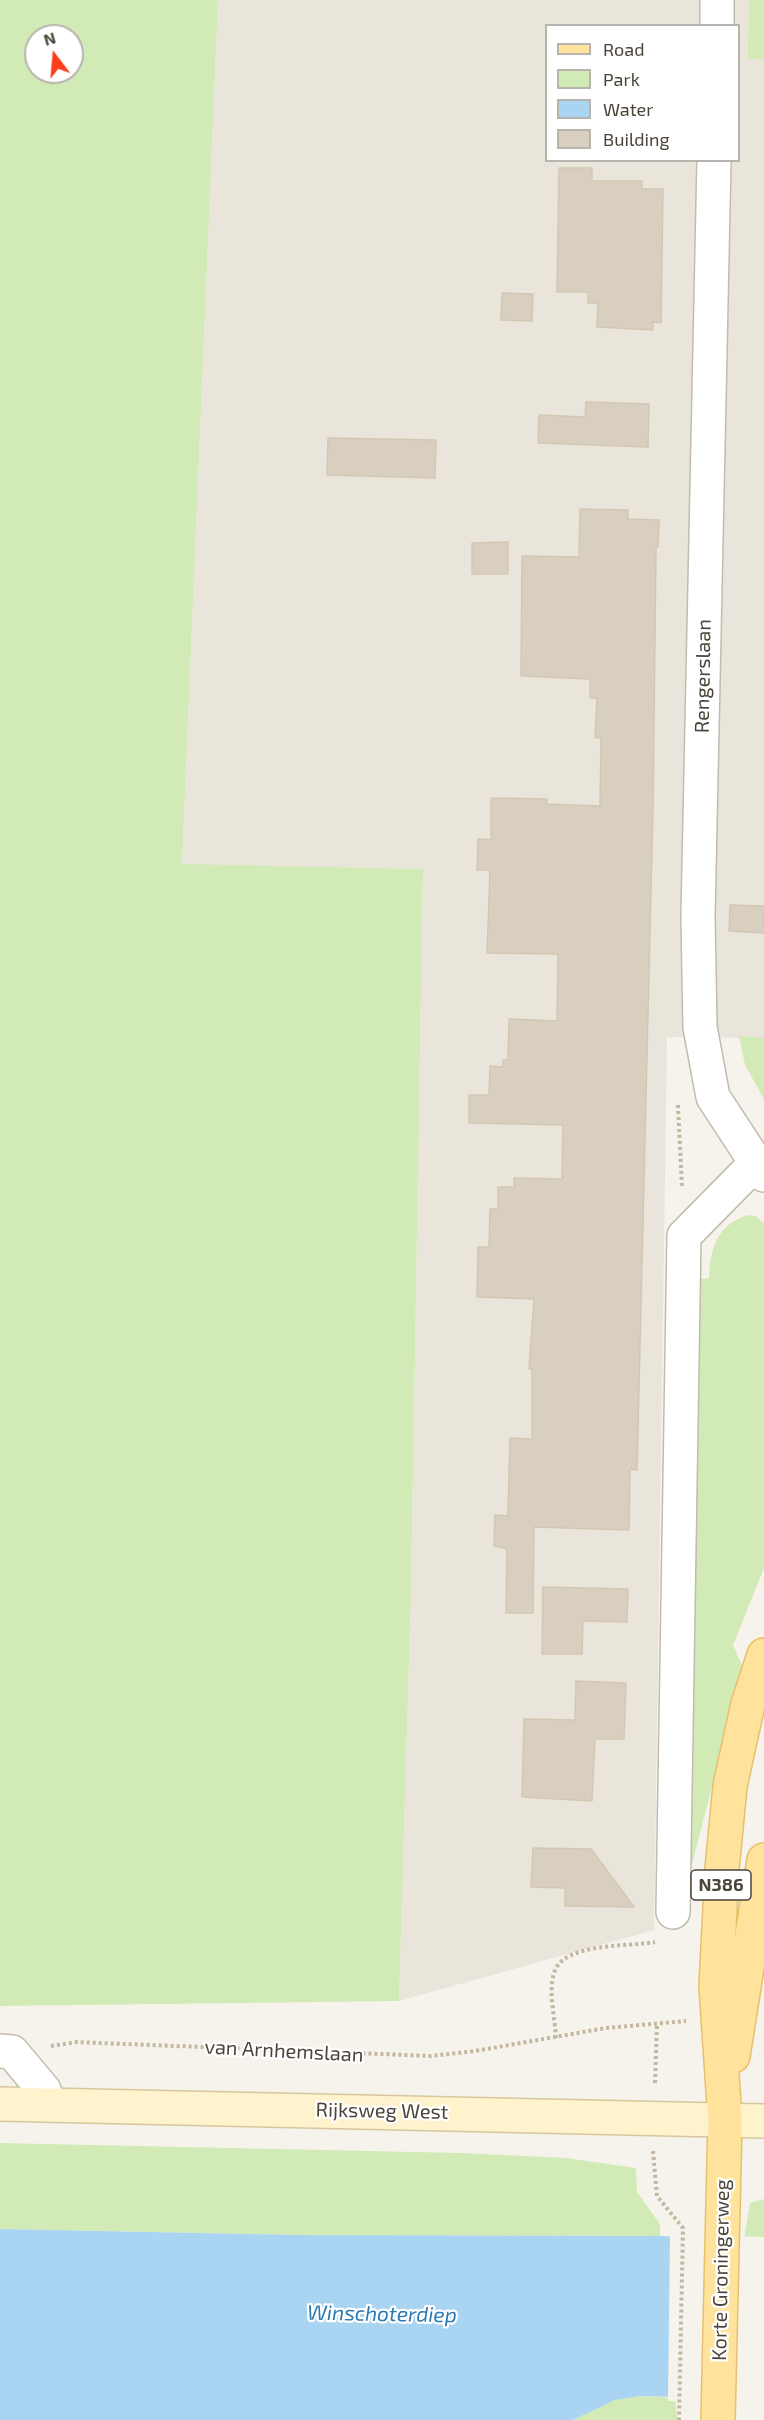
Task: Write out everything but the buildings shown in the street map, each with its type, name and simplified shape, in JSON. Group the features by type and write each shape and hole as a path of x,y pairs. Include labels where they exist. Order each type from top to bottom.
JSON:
{"main road":[{"name":"N386","path":"724,2120 716,1986 722,1869 730,1786 748,1704 764,1655"},
{"name":"N386","path":"724,2120 764,1860"},
{"name":"Rijksweg West","path":"0,2104 654,2116 764,2121"},
{"name":"Korte Groningerweg","path":"718,2420 724,2120"}],"street":[{"path":"717,0 717,24"},
{"name":"Rengerslaan","path":"714,162 698,916 700,1027 713,1097 760,1169"},
{"path":"673,1912 684,1236 760,1169"},
{"path":"6,2052 44,2090 49,2105"}],"path":[{"path":"678,1118 684,1236"},
{"path":"556,2038 552,1981 559,1963 575,1953 592,1949 655,1942 666,1931 673,1912"},
{"name":"van Arnhemslaan","path":"6,2052 34,2052 77,2042 431,2056 556,2038 606,2028 657,2024"},
{"path":"678,2420 683,2228"}],"shaded area":[{"path":"218,0 764,0 764,1038 667,1037 654,1930 399,2001 411,1590 423,869 182,865"}],"green space":[{"path":"0,0 218,0 182,864 423,869 411,1590 399,2001 0,2006"},
{"path":"749,0 764,0 764,59 748,59"},
{"path":"739,1036 764,1038 764,1099 745,1065"},
{"path":"748,1215 756,1216 764,1223 764,1568 733,1645 743,1668 680,1910 699,1279 709,1278 711,1258 717,1239 722,1232 737,1219"},
{"path":"0,2143 461,2153 566,2158 636,2168 637,2192 660,2224 660,2236 299,2235 0,2229"},
{"path":"764,2199 764,2240 744,2239 750,2203"},
{"path":"640,2396 675,2398 677,2420 573,2420 615,2400"}],"water":[{"name":"Winschoterdiep","path":"0,2229 299,2235 660,2236 764,2240 764,2400 640,2396 615,2400 573,2420 0,2420"}],"pier":[{"path":"670,2234 764,2237 764,2403 668,2401"}]}
